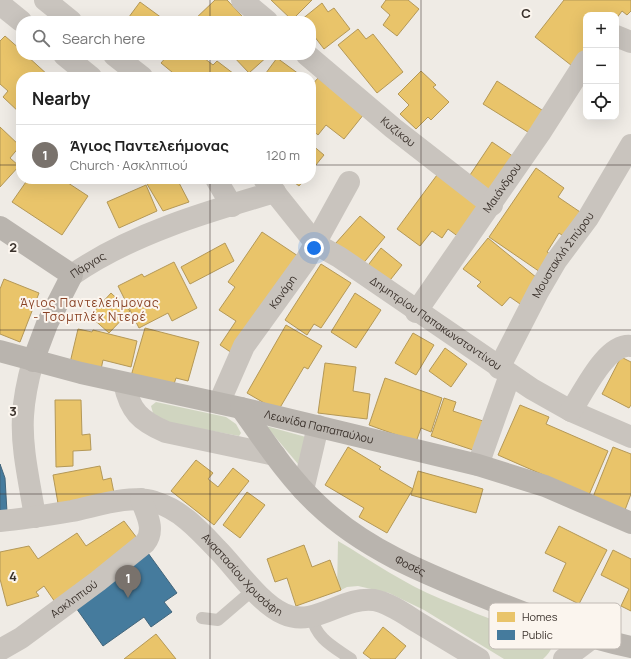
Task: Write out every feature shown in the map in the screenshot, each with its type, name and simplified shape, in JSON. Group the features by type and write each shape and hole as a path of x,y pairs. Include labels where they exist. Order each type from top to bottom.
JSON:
{"main road":[{"path":"0,227 72,275"},
{"name":"Πάργας","path":"33,361 47,324 72,275"},
{"name":"Λεωνίδα Παπαπαύλου","path":"0,351 33,361 124,383 241,408 478,465 545,486 631,523"},
{"name":"Φοσές","path":"241,408 275,455 303,490 335,520 365,542 390,556 500,603"},
{"name":"Φοσές","path":"621,645 631,647"}],"street":[{"path":"45,0 66,16"},
{"path":"242,0 261,16"},
{"path":"0,4 16,17"},
{"path":"70,60 85,72"},
{"path":"120,60 136,72"},
{"name":"Κυζίκου","path":"313,60 393,128 492,205"},
{"name":"Μαιάνδρου","path":"416,312 492,205 540,134 583,66"},
{"name":"Μουστακλή Σπύρου","path":"478,465 505,372 542,286 556,261 588,218 631,145"},
{"name":"Κανάρη","path":"218,403 244,346 306,260 349,182"},
{"path":"219,184 232,206"},
{"name":"Δημητρίου Παπακωνσταντίνου","path":"269,186 316,244 339,257 416,312 505,372 571,411 631,437"},
{"name":"Πάργας","path":"72,275 98,258 119,248 166,228 232,206 269,186"},
{"path":"571,411 606,357 620,347 631,346"},
{"name":"Πάργας","path":"33,361 27,382 22,417 23,439 35,517"},
{"path":"124,383 136,412 144,421 157,428 172,433 275,455"},
{"path":"303,490 318,426"},
{"name":"Αναστασίου Χρυσάφη","path":"0,522 141,499 163,504 186,519 210,541 267,602 283,614 300,619 312,617 357,601 374,600 403,614 479,659"},
{"name":"Ασκληπιού","path":"0,650 21,638 119,565 145,543 150,536 151,530 141,499"},
{"path":"564,659 577,649"}],"lane":[{"path":"202,618 218,620 254,589"},
{"path":"312,617 313,626 322,638 351,659"}],"green space":[{"path":"156,402 226,417 236,424 241,433 239,436 164,422 153,413 151,406"},
{"path":"266,426 306,437 298,464"},
{"path":"338,541 427,593 489,618 489,649 551,649 543,659 504,659 424,610 389,593 358,586 347,587 337,592"}],"building: Homes":[{"path":"215,0 227,0 242,16 198,16"},
{"path":"271,0 312,0 296,16 288,16"},
{"path":"386,0 408,0 419,9 397,36 383,25 390,15 381,7"},
{"path":"564,0 631,0 631,11 627,15 622,11 619,15 619,12 583,12 583,61 576,69 535,37"},
{"path":"140,2 159,16 130,16"},
{"path":"322,3 328,12 334,8 350,29 324,49 316,39 316,16 306,16"},
{"path":"358,29 366,39 373,34 403,72 377,93 338,45"},
{"path":"5,36 16,46 16,60 31,60 45,72 16,72 16,109 3,97 8,91 0,84 0,41"},
{"path":"164,60 206,60 213,65 217,61 231,72 172,72 161,63"},
{"path":"237,60 263,60 250,72 248,72"},
{"path":"276,60 280,60 296,72 267,72"},
{"path":"421,71 436,85 433,87 449,102 431,120 428,117 416,129 400,114 409,105 398,94"},
{"path":"318,78 364,114 344,139 326,125 318,135 316,133 316,80"},
{"path":"497,81 545,112 531,134 483,104"},
{"path":"0,127 16,142 16,151 10,158 16,163 16,169 0,187"},
{"path":"492,142 520,161 495,196 468,178"},
{"path":"316,148 324,155 316,165"},
{"path":"536,168 564,188 558,197 586,216 569,240 559,233 547,252 555,257 543,274 489,237"},
{"path":"437,175 485,210 463,240 448,229 442,238 432,231 420,246 397,229"},
{"path":"25,184 70,184 88,196 62,235 12,202"},
{"path":"147,184 180,184 189,202 163,211"},
{"path":"146,185 157,211 119,228 107,202"},
{"path":"360,216 385,237 361,266 335,244"},
{"path":"262,232 301,258 235,355 220,345 236,321 219,310 235,287 228,282"},
{"path":"488,238 542,282 523,306 510,297 502,306 477,286 481,282 463,269"},
{"path":"225,243 234,261 190,284 181,267"},
{"path":"381,248 402,265 387,284 366,268"},
{"path":"174,262 197,308 172,321 168,313 139,328 118,286 142,274 144,277"},
{"path":"321,264 351,283 321,328 314,324 307,335 285,320"},
{"path":"4,279 39,293 20,342 0,334 0,289"},
{"path":"111,293 130,311 109,333 90,316"},
{"path":"355,293 381,310 356,348 331,332"},
{"path":"286,325 322,346 308,369 304,367 278,411 247,393"},
{"path":"145,328 199,342 188,381 176,378 174,384 131,376"},
{"path":"78,329 92,332 93,330 137,341 131,367 103,360 100,374 69,367"},
{"path":"413,333 434,345 416,375 395,363"},
{"path":"445,348 467,364 451,387 429,371"},
{"path":"621,357 631,362 631,405 629,408 602,394"},
{"path":"325,363 356,367 353,391 370,394 367,419 318,413"},
{"path":"385,378 442,398 431,432 421,428 416,442 369,425"},
{"path":"444,398 456,402 453,411 492,424 482,453 431,436"},
{"path":"55,400 81,400 82,435 90,434 91,450 73,451 73,466 56,467"},
{"path":"520,405 549,417 546,424 608,451 589,495 498,455"},
{"path":"348,447 381,467 379,469 413,489 387,533 359,517 364,508 325,485"},
{"path":"613,447 631,454 631,494 625,510 593,497"},
{"path":"196,460 213,473 208,479 218,487 233,468 249,481 214,525 171,491"},
{"path":"100,466 103,480 111,478 115,498 59,509 53,475"},
{"path":"418,471 483,489 476,513 411,495"},
{"path":"247,492 265,505 240,538 223,525"},
{"path":"124,521 137,538 55,602 44,586 36,592 39,596 7,606 0,579 0,552 29,546 38,559 77,533 86,546"},
{"path":"559,526 607,550 580,603 553,591 566,563 545,553"},
{"path":"304,545 312,567 330,560 341,590 296,606 287,578 275,582 267,559"},
{"path":"613,550 631,559 631,611 621,606 629,589 601,575"},
{"path":"383,627 406,646 395,659 371,659 363,653"},
{"path":"156,634 176,659 124,659"}],"building: Public":[{"path":"0,464 5,478 7,512 0,512"},
{"path":"148,553 177,593 164,602 172,612 151,627 144,617 103,646 74,605"}],"place":[{"name":"Άγιος Παντελεήμονας","path":"128,598"}],"district":[{"name":"Άγιος Παντελεήμονας - Τσομπλέκ Ντερέ","path":"90,310"}]}
